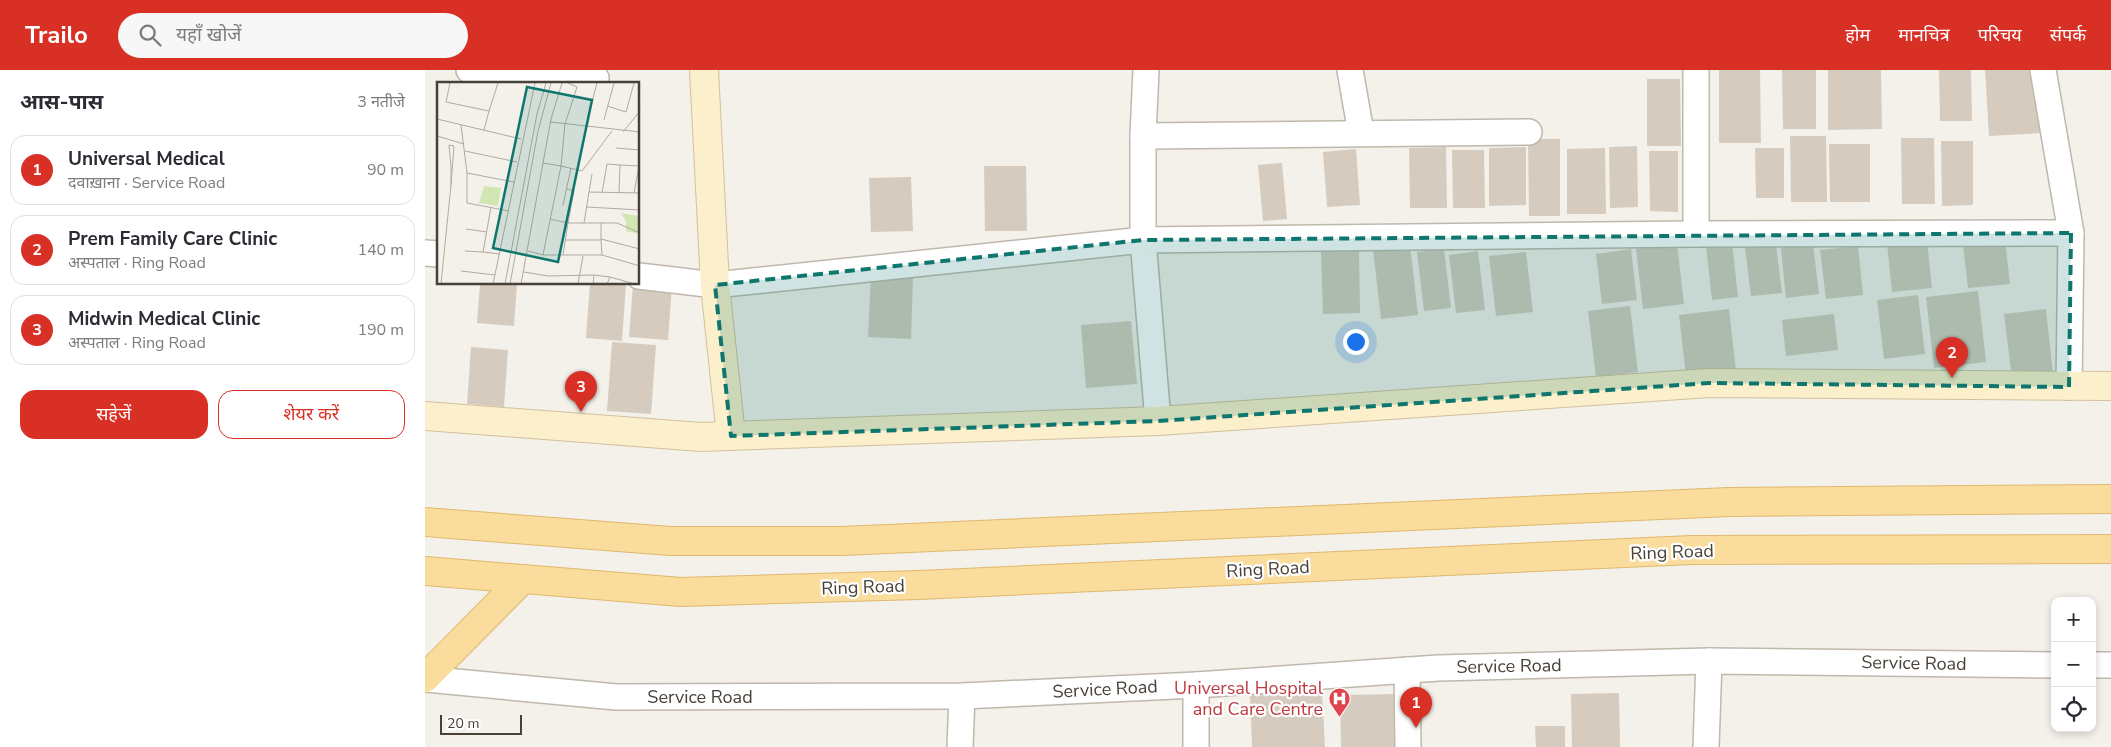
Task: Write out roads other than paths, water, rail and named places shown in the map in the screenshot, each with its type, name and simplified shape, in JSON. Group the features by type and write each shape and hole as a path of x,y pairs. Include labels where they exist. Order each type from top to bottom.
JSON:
{"main road":[{"path":"425,522 670,542 842,541 1729,502 2111,499"},
{"name":"Ring Road","path":"425,571 681,592 919,585 1693,550 2111,549"},
{"path":"425,678 523,579"}],"street":[{"path":"469,70 596,78"},
{"path":"703,70 715,284 731,436"},
{"path":"1146,70 1143,136 1143,240 1159,421"},
{"path":"1350,70 1361,133"},
{"path":"1696,70 1696,234"},
{"path":"2043,70 2071,233 2069,387"},
{"path":"1143,136 1529,132"},
{"path":"640,276 715,284 1143,240 1696,234 2071,233"},
{"path":"425,416 701,438 1159,421 1709,383 2111,386"},
{"path":"1706,747 1709,661"},
{"name":"Service Road","path":"425,678 616,697 962,696 1196,685 1407,670 1709,661 2051,664"},
{"path":"2096,665 2111,665"},
{"path":"1407,670 1408,747"},
{"path":"1196,685 1196,747"},
{"path":"960,747 962,696"}],"place":[{"name":"Prem Family Care Clinic","path":"1952,378"},
{"name":"Midwin Medical Clinic","path":"581,412"},
{"name":"Universal Hospital and Care Centre","path":"1339,717"},
{"name":"Universal Medical","path":"1416,728"}]}
